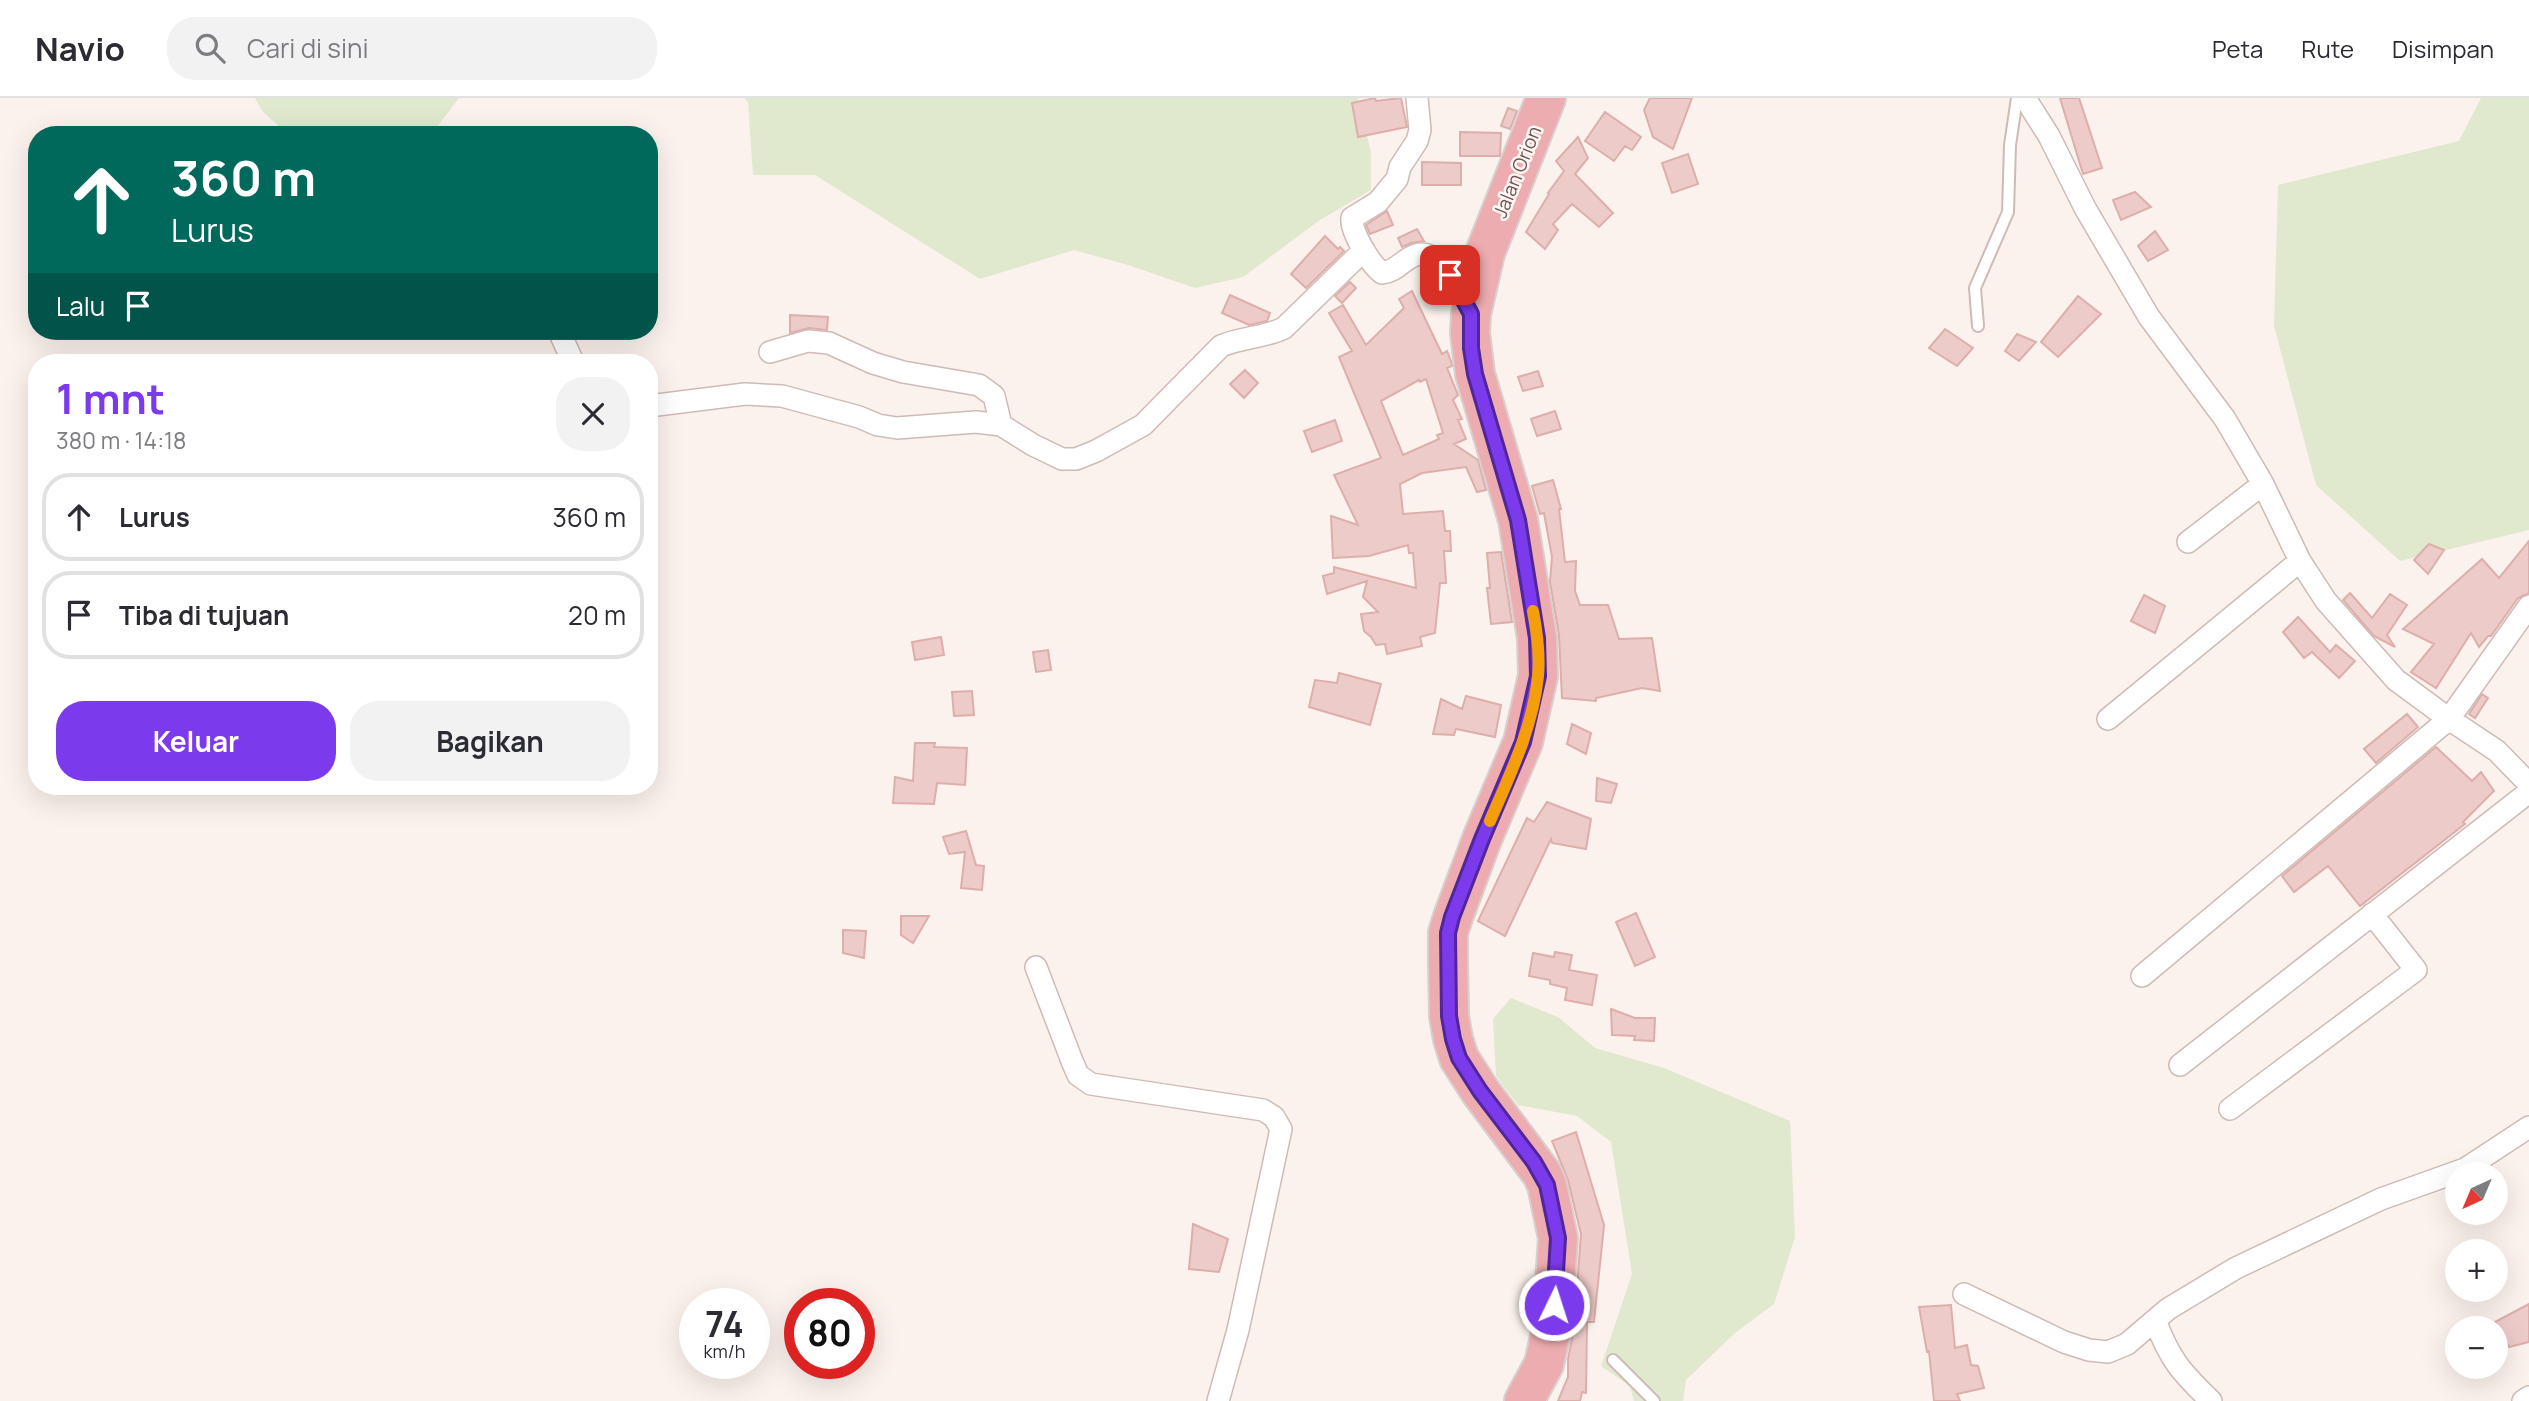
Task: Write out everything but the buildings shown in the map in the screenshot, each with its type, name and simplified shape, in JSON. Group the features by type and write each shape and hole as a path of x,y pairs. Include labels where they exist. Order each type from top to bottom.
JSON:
{"highway":[{"name":"Jalan Orion","path":"1524,1401 1544,1364 1552,1328 1558,1238 1542,1174 1480,1091 1459,1058 1449,1016 1448,933 1482,839 1523,742 1538,676 1537,638 1518,520 1475,374 1471,348 1471,314 1485,253 1546,98"}],"street":[{"path":"1417,98 1420,130 1417,141 1400,167 1396,179 1378,202 1352,218 1350,225 1364,250 1382,273 1389,272 1417,254 1426,255 1440,263 1450,275 1471,314"},
{"path":"2025,98 2049,136 2085,208 2149,317 2225,419 2263,484 2300,561 2326,601 2396,680 2497,751 2529,784"},
{"path":"658,405 745,394 782,396 859,417 878,425 897,428 976,422 1001,425 1062,459 1076,459 1096,452 1143,425 1221,346 1237,339 1274,333 1284,328 1364,250"},
{"path":"770,352 808,341 829,343 873,363 903,372 979,384 994,396 1001,425"},
{"path":"2188,541 2263,484"},
{"path":"2108,719 2300,561"},
{"path":"2142,976 2449,719 2529,606"},
{"path":"2180,1065 2529,792"},
{"path":"2230,1109 2416,970 2372,914"},
{"path":"1035,967 1078,1075 1091,1084 1263,1110 1280,1125 1247,1290 1218,1401"},
{"path":"1964,1294 2064,1342 2089,1350 2108,1352 2127,1344 2168,1309 2236,1268 2381,1199 2465,1168 2529,1127"},
{"path":"2155,1320 2167,1351 2182,1373 2210,1401"},
{"path":"2523,1401 2529,1397"}],"lane":[{"path":"1978,326 1975,288 2008,212 2010,145 2017,98"},
{"path":"1613,1360 1654,1401"}],"green space":[{"path":"255,98 459,98 438,126 279,126 262,111"},
{"path":"744,98 1358,98 1371,153 1371,190 1320,220 1243,277 1195,288 1074,250 980,279 815,175 753,175 748,102"},
{"path":"2481,98 2529,98 2529,530 2400,561 2316,485 2274,326 2278,185 2459,141"},
{"path":"1511,998 1558,1017 1595,1048 1664,1068 1790,1121 1795,1237 1774,1304 1735,1333 1686,1380 1683,1401 1634,1401 1630,1386 1601,1366 1632,1274 1611,1142 1577,1116 1518,1105 1496,1076 1493,1019"}],"slow traffic":[{"path":"1490,821 1523,742 1535,692 1538,657 1533,611"}],"route":[{"path":"1450,275 1471,314 1471,348 1475,374 1518,520 1537,638 1538,676 1523,742 1452,917 1448,933 1449,1016 1459,1058 1480,1091 1534,1162 1547,1185 1558,1238 1554,1305"}]}
